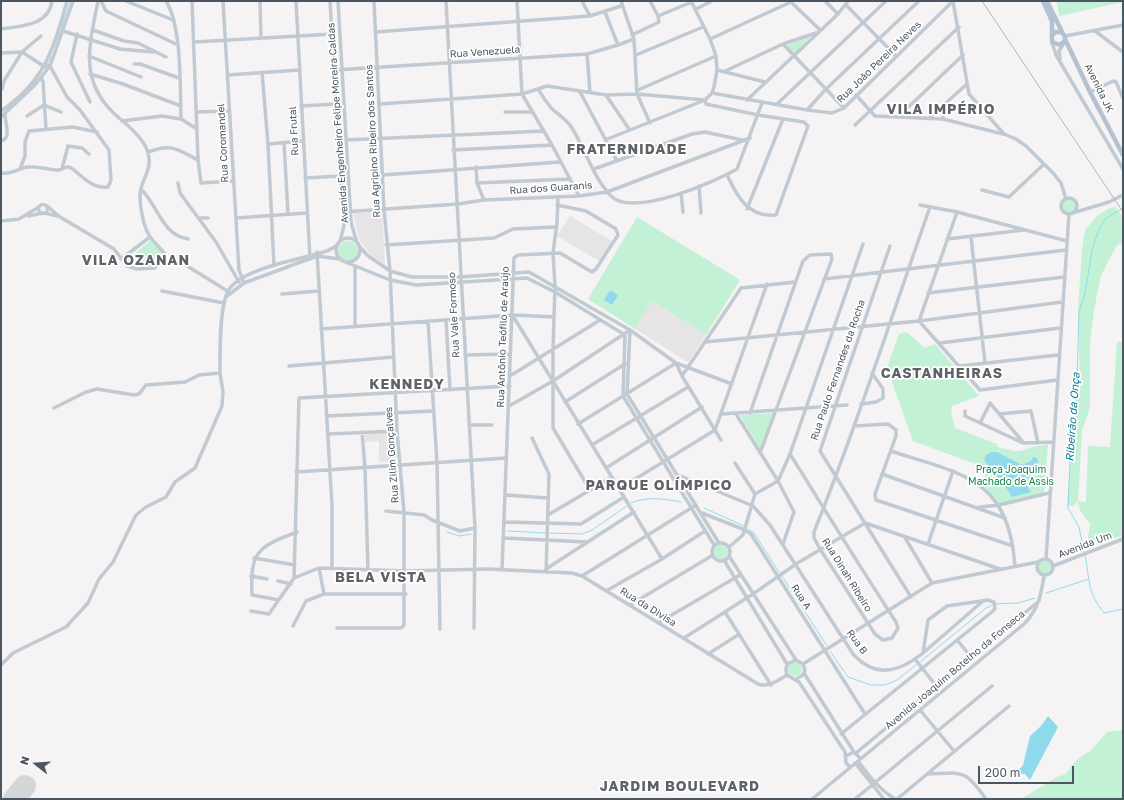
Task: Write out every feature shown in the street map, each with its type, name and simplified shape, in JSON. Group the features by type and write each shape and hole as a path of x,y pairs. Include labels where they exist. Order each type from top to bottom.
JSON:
{"main road":[{"path":"1043,1 1052,21 1052,36 1054,43 1060,45 1064,40"},
{"name":"Avenida JK","path":"1047,1 1064,40 1123,155"},
{"path":"1052,36 1058,31 1070,50"}],"street":[{"path":"1,30 22,26 40,20 47,13 52,1"},
{"path":"1,111 30,85 47,65 67,1"},
{"path":"1,117 41,78 63,31 73,1"},
{"path":"25,216 42,204 47,206 60,217 114,249 132,268 146,270 155,268 165,254 150,237 142,217 141,189 149,169 148,152 138,138 107,108 90,74 88,56 90,39 100,1"},
{"path":"100,1 106,11 178,45"},
{"path":"126,1 173,20"},
{"path":"166,1 172,12 178,45 181,119"},
{"path":"192,1 198,160 201,183 233,181"},
{"name":"Rua Coromandel","path":"223,1 227,39 229,111 240,279"},
{"path":"260,1 261,37"},
{"name":"Rua Frutal","path":"296,1 306,213 310,257"},
{"name":"Avenida Engenheiro Felipe Moreira Caldas","path":"330,1 344,226 336,252 341,260"},
{"name":"Avenida Engenheiro Felipe Moreira Caldas","path":"338,1 350,212 351,222 358,244"},
{"name":"Rua Agripino Ribeiro dos Santos","path":"374,1 382,138 384,210 390,280"},
{"name":"Rua Vale Formoso","path":"446,1 448,63 458,204 460,277 464,319 472,460 476,569 474,628"},
{"path":"517,1 522,94 552,145 579,196"},
{"path":"582,1 590,16"},
{"path":"621,1 621,6 633,37 636,55 638,92 650,123"},
{"path":"606,140 629,129 650,123 704,100 712,93 717,70 716,56 696,9 691,2 658,16 650,1"},
{"path":"696,9 712,1"},
{"path":"710,39 791,1 819,31"},
{"path":"825,1 838,14"},
{"path":"829,1 834,10"},
{"path":"777,104 886,1"},
{"path":"807,110 826,89 919,1"},
{"path":"953,1 969,94 1004,134"},
{"name":"Rua João Pereira Neves","path":"712,93 762,103 832,113 844,108 953,1"},
{"path":"747,100 838,14 847,3 862,23 896,56"},
{"path":"375,32 518,23 590,16 621,6"},
{"path":"605,12 618,45"},
{"name":"Rua Venezuela","path":"335,70 587,54 618,45 633,37 659,22 658,16"},
{"path":"1060,60 1059,52 1064,40 1123,25"},
{"path":"636,55 703,27"},
{"path":"855,125 958,27"},
{"path":"93,30 124,41 138,43 166,57"},
{"path":"63,31 120,49 154,52"},
{"path":"723,72 784,44 819,31"},
{"path":"1095,31 1123,52"},
{"path":"76,34 70,62 90,102"},
{"path":"194,42 333,34"},
{"path":"2,89 4,81 22,52 42,36"},
{"path":"1054,43 1054,51 1123,169"},
{"path":"784,44 844,108"},
{"path":"1,52 22,52 47,65 68,97 80,110 109,150 111,180 108,187 102,187 88,182 72,168 68,167 62,169 38,166 20,169 10,173 1,173"},
{"path":"587,54 590,92"},
{"path":"898,117 962,55"},
{"path":"88,56 141,78"},
{"path":"638,92 716,56"},
{"path":"134,64 140,64 179,78"},
{"path":"228,75 299,70"},
{"path":"717,70 765,82"},
{"path":"262,72 268,144 274,266"},
{"path":"90,74 123,84 180,106"},
{"path":"41,78 46,129"},
{"path":"1090,92 1113,81 1116,82 1123,98"},
{"path":"928,119 967,84"},
{"path":"380,104 522,94 547,86 606,95 638,92 704,100 706,104 758,115 804,122 807,124 807,129 776,215 761,214 748,208 735,192 727,175"},
{"path":"538,90 547,103 571,128 607,192 616,200 630,203 640,203 680,193 727,175 737,169 762,103"},
{"path":"580,92 617,161"},
{"path":"606,95 629,129"},
{"path":"856,95 869,112 875,116 943,119 1004,134 1016,139 1026,146 1061,183 1066,199"},
{"path":"301,106 337,104"},
{"path":"44,105 61,112"},
{"path":"27,116 44,105"},
{"path":"943,106 943,119"},
{"path":"196,112 229,111"},
{"path":"505,112 533,112"},
{"path":"1,141 6,140 8,136 5,114"},
{"path":"122,121 162,116 181,119 197,130"},
{"path":"748,208 783,119"},
{"path":"20,169 25,156 26,134 29,131 73,127 97,132"},
{"path":"346,140 544,131"},
{"path":"594,169 692,134 705,132 742,140"},
{"name":"Rua dos Guaranis","path":"343,212 458,204 484,200 579,196 607,192 750,138"},
{"path":"268,144 303,141"},
{"path":"284,143 288,214"},
{"path":"454,150 552,145"},
{"path":"62,169 68,146 82,148 89,154"},
{"path":"148,152 163,147 171,147 198,160"},
{"path":"383,175 456,168 560,162"},
{"path":"982,190 1009,197 1044,164"},
{"path":"476,168 477,183 484,200"},
{"path":"305,178 341,176"},
{"path":"477,183 570,179"},
{"path":"178,183 180,193 216,242 242,284"},
{"path":"699,186 701,213"},
{"path":"141,189 150,198 161,220 172,233 188,239"},
{"path":"680,193 683,212"},
{"path":"1091,206 1077,204 1073,199 1066,199 1062,202 1062,208 1064,212 1068,214 1091,206 1109,202 1123,195"},
{"path":"558,197 553,253 555,286 552,381 553,428 590,490"},
{"path":"1076,212 1077,204"},
{"name":"Rua Antônio Teófilo de Araújo","path":"502,570 506,495 513,272 515,256 560,253 592,272 596,269 618,235 616,229 586,211 557,205"},
{"path":"920,205 957,212 1067,241"},
{"path":"44,213 47,211 47,206"},
{"path":"39,207 40,211 44,213"},
{"name":"Rua Dinah Ribeiro","path":"889,611 898,628 892,638 879,640 820,548 814,535 854,426 930,207"},
{"path":"918,321 957,212"},
{"path":"1,221 44,213 60,217"},
{"path":"236,218 306,213"},
{"path":"1046,559 1049,493 1054,442 1058,355 1068,214"},
{"path":"199,218 208,218"},
{"path":"386,244 494,238 513,229 555,228"},
{"path":"947,240 1027,230"},
{"path":"122,259 150,237"},
{"path":"970,237 985,363"},
{"name":"Avenida Engenheiro Felipe Moreira Caldas","path":"339,242 351,238 367,255 390,271 412,277 460,277 529,272 630,330 676,363"},
{"path":"229,292 242,284 317,254 332,250 339,242"},
{"path":"317,254 351,262 360,254 358,244"},
{"path":"755,494 778,481 790,454 863,244"},
{"name":"Rua Paulo Fernandes da Rocha","path":"890,246 820,450 911,597"},
{"path":"824,279 893,272 938,265 1066,250"},
{"path":"317,254 318,291 325,362 332,506 332,567"},
{"path":"750,412 795,282 806,257 818,254 829,254 832,256 760,453"},
{"path":"1,666 13,653 66,627 88,603 100,579 114,562 136,515 146,507 166,497 175,482 195,468 222,406 223,392 220,373 224,303 229,292 240,279 274,266 310,257"},
{"path":"341,260 390,280 416,285 527,278 554,292 625,335"},
{"path":"184,264 229,292"},
{"path":"355,267 355,327"},
{"path":"928,292 1064,277"},
{"name":"Rua Zilim Gonçalves","path":"337,628 401,628 404,625 406,594 404,571 404,512 397,430 390,280"},
{"path":"682,376 740,288 795,282"},
{"path":"619,489 662,461 715,430 722,414 767,284"},
{"path":"162,291 224,303"},
{"path":"282,294 318,291"},
{"path":"705,342 918,321 1062,302"},
{"path":"321,329 512,316 554,317"},
{"path":"512,316 540,358 578,424 662,559"},
{"path":"446,320 450,390"},
{"path":"510,376 600,320"},
{"path":"428,321 437,463 440,629"},
{"path":"918,321 980,390 1057,380"},
{"path":"940,344 1060,328"},
{"path":"509,406 552,381 625,335 630,330"},
{"path":"630,330 630,361 627,394 679,476 718,543"},
{"path":"625,335 623,396 704,531 714,545"},
{"path":"465,355 510,354"},
{"path":"960,366 1058,355"},
{"path":"289,366 394,357"},
{"path":"565,402 630,361"},
{"path":"578,424 676,363 732,384"},
{"path":"676,363 688,387 702,407 721,440"},
{"path":"54,408 86,392 97,389 134,395 138,394 146,385 185,382 199,375 220,373"},
{"path":"861,404 876,402 883,398 883,389 872,373"},
{"path":"251,611 269,614 294,578 297,532 296,472 299,398 510,386"},
{"path":"592,445 688,387"},
{"path":"980,423 990,403 1023,443"},
{"path":"722,414 847,405"},
{"path":"606,468 702,407"},
{"path":"965,410 965,416 1023,443 1038,444 1054,442"},
{"path":"327,416 433,411"},
{"path":"999,414 1031,411 1038,444"},
{"path":"736,414 778,481 794,512 783,544"},
{"path":"854,426 888,424 893,426 896,430 896,436 875,498 879,501 1014,546"},
{"path":"469,425 492,425"},
{"path":"328,434 397,430"},
{"path":"362,432 365,468 368,570"},
{"path":"532,438 549,474 546,570"},
{"path":"891,451 953,471 968,477 981,486 999,505 1005,518 1014,546 1015,566"},
{"path":"790,454 889,611"},
{"path":"296,472 506,458"},
{"path":"735,463 755,494 753,506 745,530 741,538 729,547 728,556 796,660 803,664"},
{"path":"928,544 953,471"},
{"path":"882,474 978,507 1005,518"},
{"path":"673,479 679,476 753,506"},
{"path":"548,515 612,477"},
{"path":"978,507 999,505 1049,493"},
{"path":"506,495 548,498"},
{"path":"505,522 581,524 624,497"},
{"path":"582,576 647,534 696,505"},
{"name":"Rua B","path":"753,506 770,525 783,544 854,654 862,662 880,670 897,668 915,659 984,600"},
{"path":"386,511 424,515 439,523 460,531 475,528"},
{"path":"546,570 634,512"},
{"name":"Rua A","path":"701,513 745,530 751,534 866,714"},
{"path":"684,638 753,594 820,548 865,522 1000,569"},
{"path":"606,591 662,559 704,531"},
{"path":"279,600 252,595 254,558 260,549 297,532"},
{"path":"904,536 932,583"},
{"path":"504,538 588,542"},
{"name":"Avenida Um","path":"1053,566 1123,539"},
{"path":"724,560 719,560 713,556 712,550 714,545 718,543 725,543 729,547"},
{"path":"630,605 713,556"},
{"path":"724,560 728,556"},
{"path":"254,558 295,565"},
{"path":"803,664 932,583 1038,562 1046,559 1051,561 1053,566 1051,573 1044,576 1039,574 1037,569 1038,562"},
{"path":"724,560 787,664 787,675"},
{"name":"Rua da Divisa","path":"294,578 319,568 332,567 404,571 476,569 546,570 572,573 582,576 758,684 766,686 771,685"},
{"path":"319,568 324,594"},
{"path":"658,622 740,575"},
{"path":"252,576 268,579"},
{"name":"Avenida Joaquim Botelho da Fonseca","path":"812,799 1024,624 1032,616 1039,601 1044,576"},
{"path":"278,581 291,584"},
{"path":"293,626 306,601 324,594 406,594"},
{"path":"841,734 993,611 995,604 992,600 984,600 947,606 930,618 927,623 923,653"},
{"path":"846,756 855,752 937,687 1039,601"},
{"path":"725,612 738,635 771,685 787,675"},
{"path":"708,654 738,635"},
{"path":"957,640 972,658"},
{"path":"915,659 937,687"},
{"path":"787,664 796,660"},
{"path":"803,664 804,673 841,734 855,752 858,761 884,799"},
{"path":"796,679 804,673"},
{"path":"787,675 796,679 831,730 846,756 846,763 850,767"},
{"path":"855,799 992,686"},
{"path":"874,784 885,793 896,799 1009,706"},
{"path":"920,710 954,751"},
{"path":"831,730 836,726"},
{"path":"927,774 965,775 971,779 986,799"}],"shaded area":[{"path":"382,212 385,265 368,252 359,239 353,213"},
{"path":"570,216 612,241 599,261 557,236"},
{"path":"652,301 706,335 688,362 635,329"},
{"path":"395,432 397,461 379,462 379,441 365,442 364,433"}],"green space":[{"path":"1057,1 1123,1 1123,2 1059,16"},
{"path":"811,36 794,54 786,46"},
{"path":"1069,199 1074,201 1076,206 1074,211 1069,213 1064,211 1062,206 1064,201"},
{"path":"1115,207 1121,214 1123,245 1118,244 1101,275 1094,310 1090,343 1090,407 1082,431 1078,501 1073,506 1067,505 1072,436 1080,385 1078,309 1082,250 1085,230 1098,215 1110,208"},
{"path":"637,217 740,280 706,335 652,301 635,329 588,299"},
{"path":"151,240 162,253 161,259 158,263 149,267 138,267 128,264 127,260"},
{"path":"348,241 355,244 358,251 355,258 348,261 341,258 338,251 341,244"},
{"name":"Praça Joaquim Machado de Assis","path":"906,332 924,348 935,344 979,396 952,406 951,411 955,428 997,444 997,447 1014,451 1021,451 1048,444 1044,494 1000,505 983,485 985,476 981,466 913,441 887,368 899,334"},
{"path":"1117,342 1123,342 1123,536 1091,543 1088,538 1090,524 1080,510 1078,501 1086,502 1088,446 1110,447"},
{"path":"773,413 760,449 740,415"},
{"path":"718,545 724,545 728,549 728,555 724,559 718,559 714,555 714,549"},
{"path":"1042,560 1048,560 1052,564 1052,570 1048,574 1042,574 1038,570 1038,564"},
{"path":"792,662 798,662 802,666 802,672 798,676 792,676 788,672 788,666"},
{"path":"1123,730 1123,799 1021,799 1057,777 1066,774 1075,761 1091,750 1107,732"}],"water":[{"path":"610,290 618,295 612,305 604,300"},
{"path":"992,452 997,452 1022,465 1031,461 1033,457 1037,458 1037,467 1027,482 1031,492 1012,497 984,459 986,455"},
{"path":"1048,716 1058,727 1030,780 1025,774 1016,773 1023,765 1030,736 1041,726"}],"waterway":[{"path":"57,41 70,1"},
{"path":"49,62 51,57"},
{"name":"Ribeirão da Onça","path":"1084,552 1079,527 1068,508 1071,440 1076,415 1079,312 1085,294 1092,250 1099,229 1105,219 1123,208"},
{"path":"631,503 643,499 662,499 681,502"},
{"path":"550,533 582,534 592,530 627,506"},
{"path":"704,508 744,526"},
{"path":"748,529 754,533 779,572"},
{"path":"508,531 545,533"},
{"path":"447,532 460,536 471,534"},
{"name":"Ribeirão da Onça","path":"1085,555 1090,586 1099,606 1104,613 1123,609"},
{"path":"782,576 827,646"},
{"path":"1046,593 1089,579"},
{"path":"920,662 986,608 995,604 1018,603 1035,598"},
{"path":"830,651 848,677 871,685 885,685 897,680 916,665"}],"runway":[{"path":"14,799 25,786"}],"railway":[{"path":"982,1 1123,212"}],"district":[{"name":"VILA IMPÉRIO","path":"941,110"},
{"name":"FRATERNIDADE","path":"627,150"},
{"name":"VILA OZANAN","path":"136,261"},
{"name":"CASTANHEIRAS","path":"942,374"},
{"name":"KENNEDY","path":"407,385"},
{"name":"PARQUE OLÍMPICO","path":"659,486"},
{"name":"BELA VISTA","path":"381,578"},
{"name":"JARDIM BOULEVARD","path":"680,787"}]}
